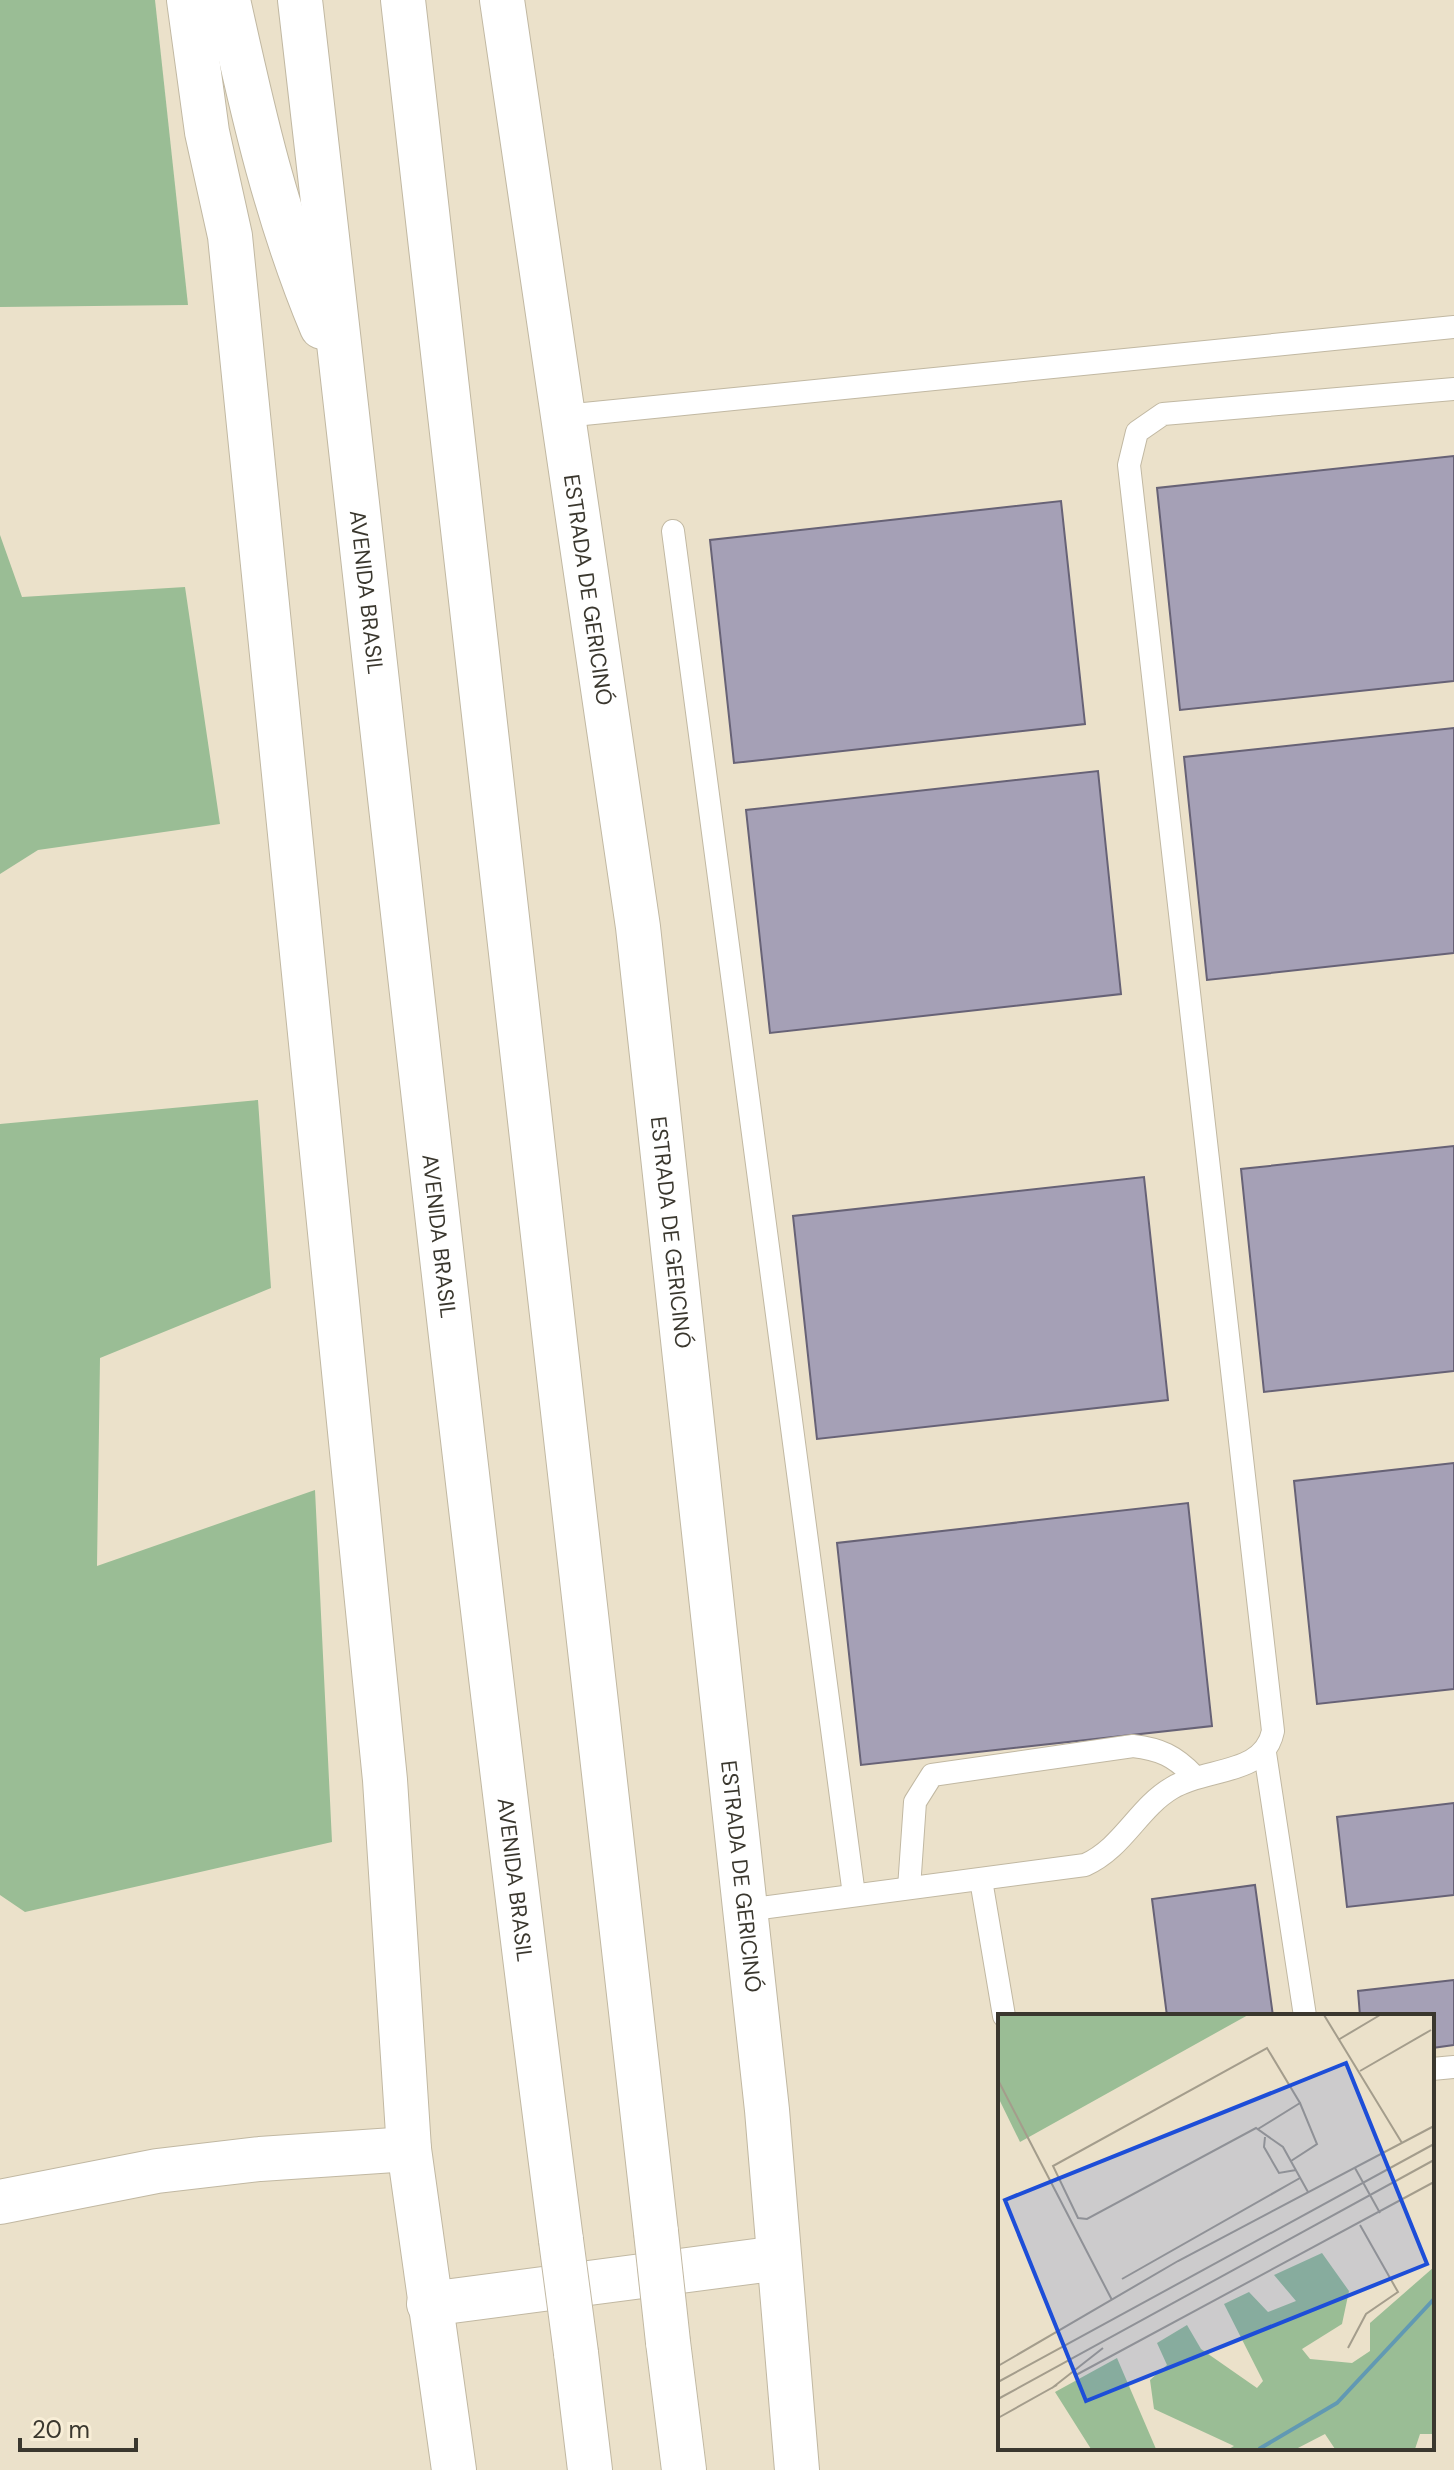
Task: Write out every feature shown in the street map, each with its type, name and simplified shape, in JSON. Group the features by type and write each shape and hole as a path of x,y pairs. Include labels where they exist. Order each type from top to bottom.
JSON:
{"main road":[{"path":"189,0 207,132 230,236 385,1780 409,2149 454,2470"},
{"path":"228,0 262,158 301,278 341,374"},
{"name":"AVENIDA BRASIL","path":"300,0 509,1833 590,2470"},
{"path":"403,0 684,2470"},
{"name":"ESTRADA DE GERICINÓ","path":"502,0 638,927 746,1910 797,2470"},
{"path":"0,2202 157,2171 260,2159 409,2149"},
{"path":"429,2304 779,2258"}],"lane":[{"path":"564,416 1454,327"},
{"path":"1305,2014 1265,1753 1273,1731 1129,465 1137,432 1163,414 1454,389"},
{"path":"673,531 854,1895"},
{"path":"909,1888 915,1802 932,1775 1133,1746 1159,1749 1179,1760 1194,1776"},
{"path":"746,1910 1085,1865 1101,1858 1170,1789 1194,1776 1251,1763 1265,1753"},
{"path":"981,1880 1004,2014"},
{"path":"1434,2069 1454,2067"}],"green space":[{"path":"0,0 155,0 188,305 0,307"},
{"path":"0,535 22,597 185,587 220,824 38,850 0,874"},
{"path":"258,1100 271,1288 100,1358 97,1566 315,1490 332,1842 25,1912 0,1895 0,1124"}],"building":[{"path":"1454,456 1454,681 1180,710 1157,488"},
{"path":"1061,501 1085,724 734,763 710,540"},
{"path":"1454,728 1454,953 1207,980 1184,757"},
{"path":"1098,771 1121,994 770,1033 746,810"},
{"path":"1454,1146 1454,1371 1264,1392 1241,1169"},
{"path":"1144,1177 1168,1400 817,1439 793,1216"},
{"path":"1454,1463 1454,1689 1317,1704 1294,1481"},
{"path":"1188,1503 1212,1726 861,1765 837,1543"},
{"path":"1454,1803 1454,1895 1347,1907 1337,1817"},
{"path":"1255,1885 1273,2014 1167,2014 1152,1899"},
{"path":"1454,1980 1454,2045 1434,2048 1434,2014 1360,2014 1358,1991"}]}
